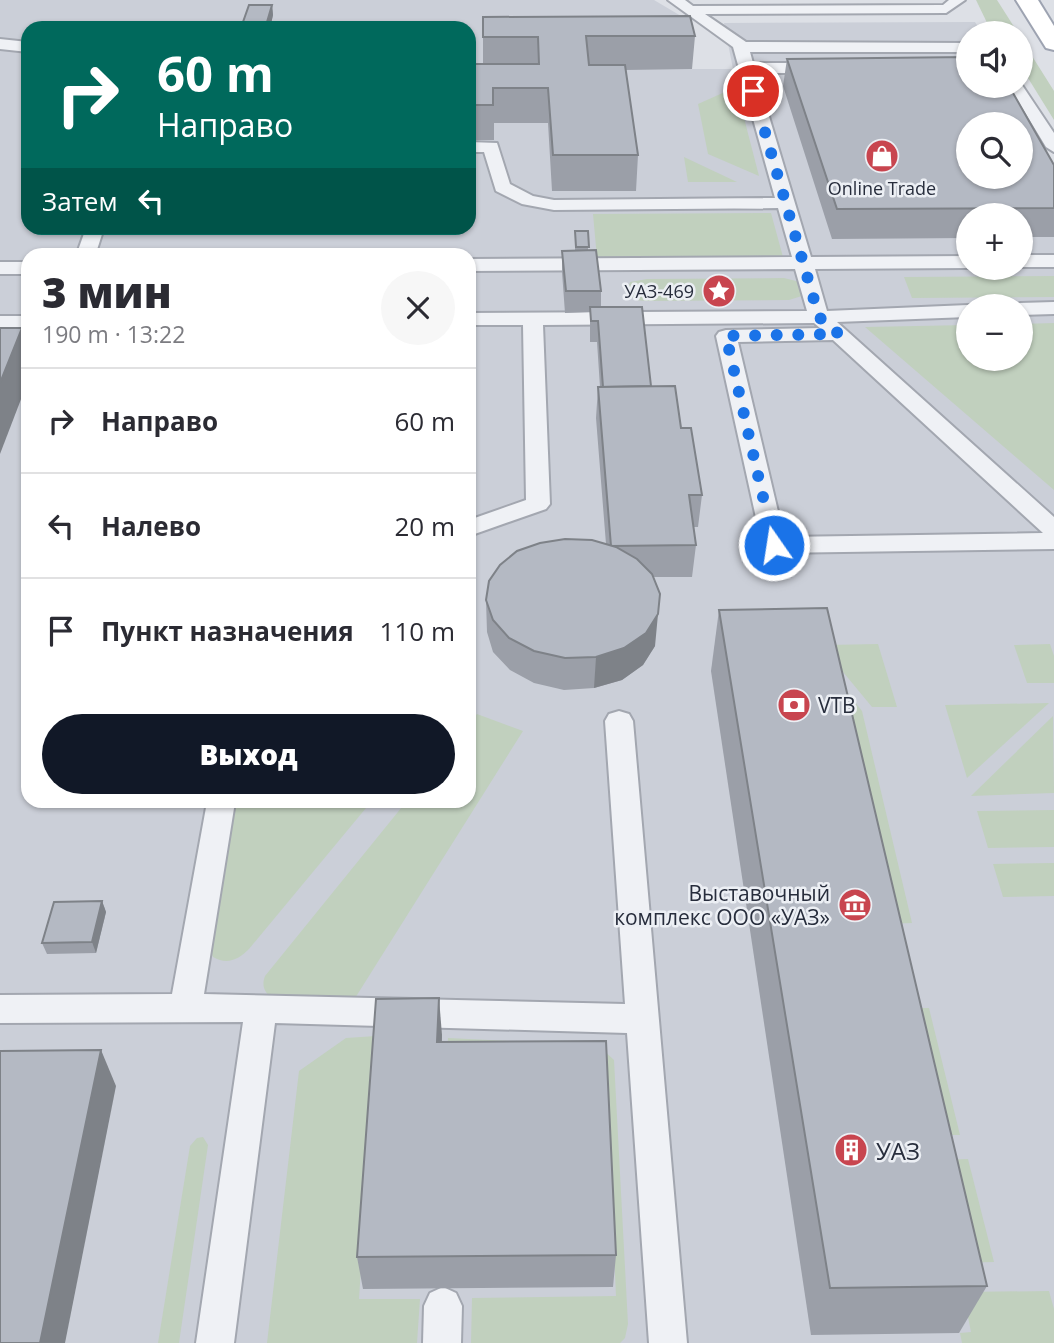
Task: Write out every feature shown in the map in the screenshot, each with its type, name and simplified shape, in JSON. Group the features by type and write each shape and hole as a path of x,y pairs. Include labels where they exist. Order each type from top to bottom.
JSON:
{"main road":[{"path":"1027,0 1054,43"}],"lane":[{"path":"680,4 796,0"},
{"path":"680,4 953,14"},
{"path":"680,4 740,47 956,48"},
{"path":"0,44 21,46"},
{"path":"740,47 819,317 1054,530"},
{"path":"746,68 829,68"},
{"path":"1024,98 1054,147"},
{"path":"476,148 491,148 502,187 528,200 554,205 786,203"},
{"path":"1033,261 1054,261"},
{"path":"476,265 956,262"},
{"path":"0,268 21,268"},
{"path":"1033,309 1054,308"},
{"path":"476,319 819,317 956,311"},
{"path":"476,526 538,504 533,319"},
{"path":"0,322 21,322"},
{"path":"839,334 726,336 774,545 1054,541"},
{"path":"619,721 668,1343"},
{"path":"185,1009 220,808"},
{"path":"0,1009 261,1009 643,1019"},
{"path":"215,1343 261,1009"},
{"path":"442,1343 443,1306"}],"shaded area":[{"path":"0,0 654,0 681,16 692,69 733,69 724,23 956,22 956,98 984,98 1004,112 956,112 956,189 1033,189 1033,147 1054,185 1054,1343 0,1343"}],"green space":[{"path":"976,0 997,0 1010,21 986,21"},
{"path":"1033,58 1054,91 1054,120 1033,86"},
{"path":"736,87 759,176 708,154 698,104"},
{"path":"684,157 737,182 688,182"},
{"path":"771,213 783,257 597,258 593,214"},
{"path":"1033,276 1054,276 1054,297 1033,297 1033,294 956,294 956,298 912,298 904,277 1033,280"},
{"path":"784,278 800,282 805,295 789,300 646,301 635,300 627,293 630,282 647,279"},
{"path":"1054,323 1054,490 865,327 956,325 956,371 1033,371 1033,324"},
{"path":"878,644 897,707 872,707 829,655 827,645"},
{"path":"1050,644 1054,656 1054,683 1027,683 1014,645"},
{"path":"827,667 862,711 912,923 885,924"},
{"path":"1049,703 967,778 945,705"},
{"path":"476,715 523,731 476,806"},
{"path":"1053,716 1054,793 971,796"},
{"path":"233,808 366,808 249,949 241,956 223,961 213,957 209,948"},
{"path":"401,808 475,808 352,1003 273,1000 264,989 265,976"},
{"path":"1054,810 1054,847 988,848 977,811"},
{"path":"1054,863 1054,896 1003,897 993,864"},
{"path":"902,1008 929,1008 960,1135 930,1135"},
{"path":"376,1036 359,1299 420,1299 417,1343 267,1343 299,1071 346,1038"},
{"path":"448,1038 588,1045 600,1047 614,1060 628,1324 625,1338 620,1343 471,1343 472,1298 616,1296 606,1073 446,1074"},
{"path":"203,1137 208,1145 179,1343 158,1343 190,1146 197,1138"},
{"path":"968,1159 994,1262 960,1263 934,1160"},
{"path":"1049,1291 1054,1309 1054,1343 962,1343 960,1333 971,1332 963,1292"}],"building":[{"path":"249,5 272,5 267,21 243,21"},
{"path":"690,16 695,36 586,36 589,65 625,65 638,155 553,155 548,88 493,88 493,105 476,105 476,64 539,64 538,37 483,37 483,17"},
{"path":"956,57 956,98 1016,98 1024,112 956,112 956,189 1033,189 1033,128 1054,165 1054,208 1033,208 1033,203 956,203 956,208 837,209 787,59"},
{"path":"575,231 588,231 589,247 576,247"},
{"path":"596,250 601,291 566,291 562,251"},
{"path":"590,307 642,307 651,386 603,387 598,321 591,321"},
{"path":"0,328 21,328 21,330 0,383"},
{"path":"675,386 681,428 691,428 702,495 689,495 696,545 611,546 598,387"},
{"path":"565,539 592,540 616,547 637,559 652,574 660,594 658,614 646,633 624,648 596,657 565,658 534,651 509,638 493,620 486,600 489,581 500,565 517,551 540,543"},
{"name":"УАЗ","path":"827,608 987,1286 830,1288 719,610"},
{"path":"102,901 92,942 42,943 54,902"},
{"path":"439,998 437,1042 606,1041 616,1255 357,1257 376,999"},
{"path":"101,1050 40,1343 0,1343 0,1051"}],"place":[{"name":"Online Trade","path":"882,156"},
{"name":"УАЗ-469","path":"719,291"},
{"name":"VTB","path":"794,705"},
{"name":"Выставочный комплекс ООО «УАЗ»","path":"855,905"},
{"name":"УАЗ","path":"851,1150"}],"route":[{"path":"753,91 819,317 839,334 726,336 774,545"}]}
